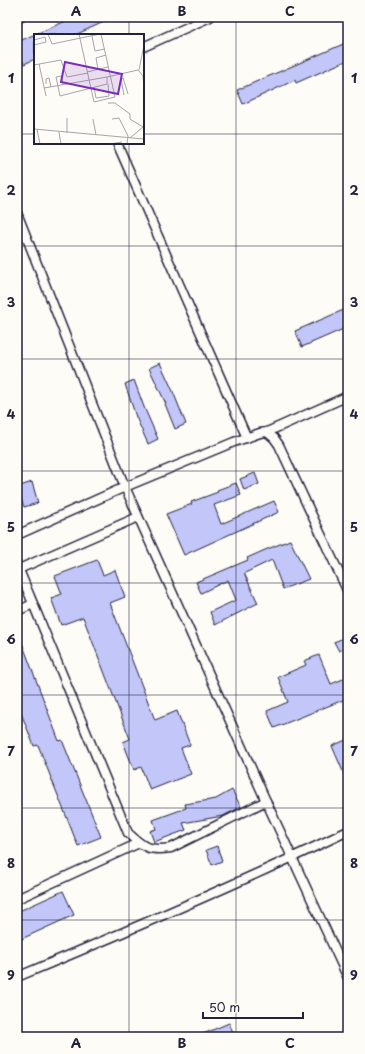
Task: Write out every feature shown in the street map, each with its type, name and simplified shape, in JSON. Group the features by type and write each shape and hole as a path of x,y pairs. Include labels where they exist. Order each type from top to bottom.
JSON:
{"lane":[{"path":"17,19 21,17"},
{"path":"144,48 210,17"},
{"path":"117,144 246,438"},
{"path":"17,213 138,517 266,801 348,978"},
{"path":"17,535 125,486 246,438 267,432 348,396"},
{"path":"267,432 279,445 348,592"},
{"path":"138,517 18,567 128,833 138,843 157,850 171,848 266,801"},
{"path":"17,610 33,604"},
{"path":"17,977 292,858 348,831"},
{"path":"17,899 138,843"}],"building":[{"path":"75,17 115,17 77,34 36,34"},
{"path":"34,35 34,59 24,64 17,47 17,42"},
{"path":"348,42 348,60 296,83 295,80 243,104 237,90"},
{"path":"348,308 348,327 302,347 295,331"},
{"path":"160,363 186,424 175,429 166,404 149,368"},
{"path":"134,380 158,439 148,444 136,417 125,384"},
{"path":"255,473 259,484 244,490 240,479"},
{"path":"32,482 38,503 24,507 17,487"},
{"path":"236,483 241,495 214,505 221,524 274,501 279,512 184,555 166,514 192,504 191,502 218,492 217,490"},
{"path":"290,540 309,579 283,589 272,560 245,573 258,603 215,625 210,612 236,600 228,580 201,593 196,582"},
{"path":"97,560 103,575 115,570 125,597 110,603 155,720 177,711 190,745 181,748 191,774 150,790 141,767 134,770 123,742 130,739 83,617 61,625 51,598 62,594 55,576"},
{"path":"18,632 59,741 62,740 101,837 78,846 38,745 34,746 17,703"},
{"path":"348,636 348,647 339,651 334,642"},
{"path":"319,655 331,684 348,677 348,698 274,728 267,711 288,702 278,677 306,665 304,661"},
{"path":"348,739 348,783 332,746"},
{"path":"232,790 241,807 223,816 183,823 186,830 154,842 150,831 156,829 153,820 186,808 185,804 216,799"},
{"path":"217,846 222,861 212,865 206,850"},
{"path":"63,891 74,915 17,941 17,912"},
{"path":"229,1023 235,1037 196,1037"}]}
